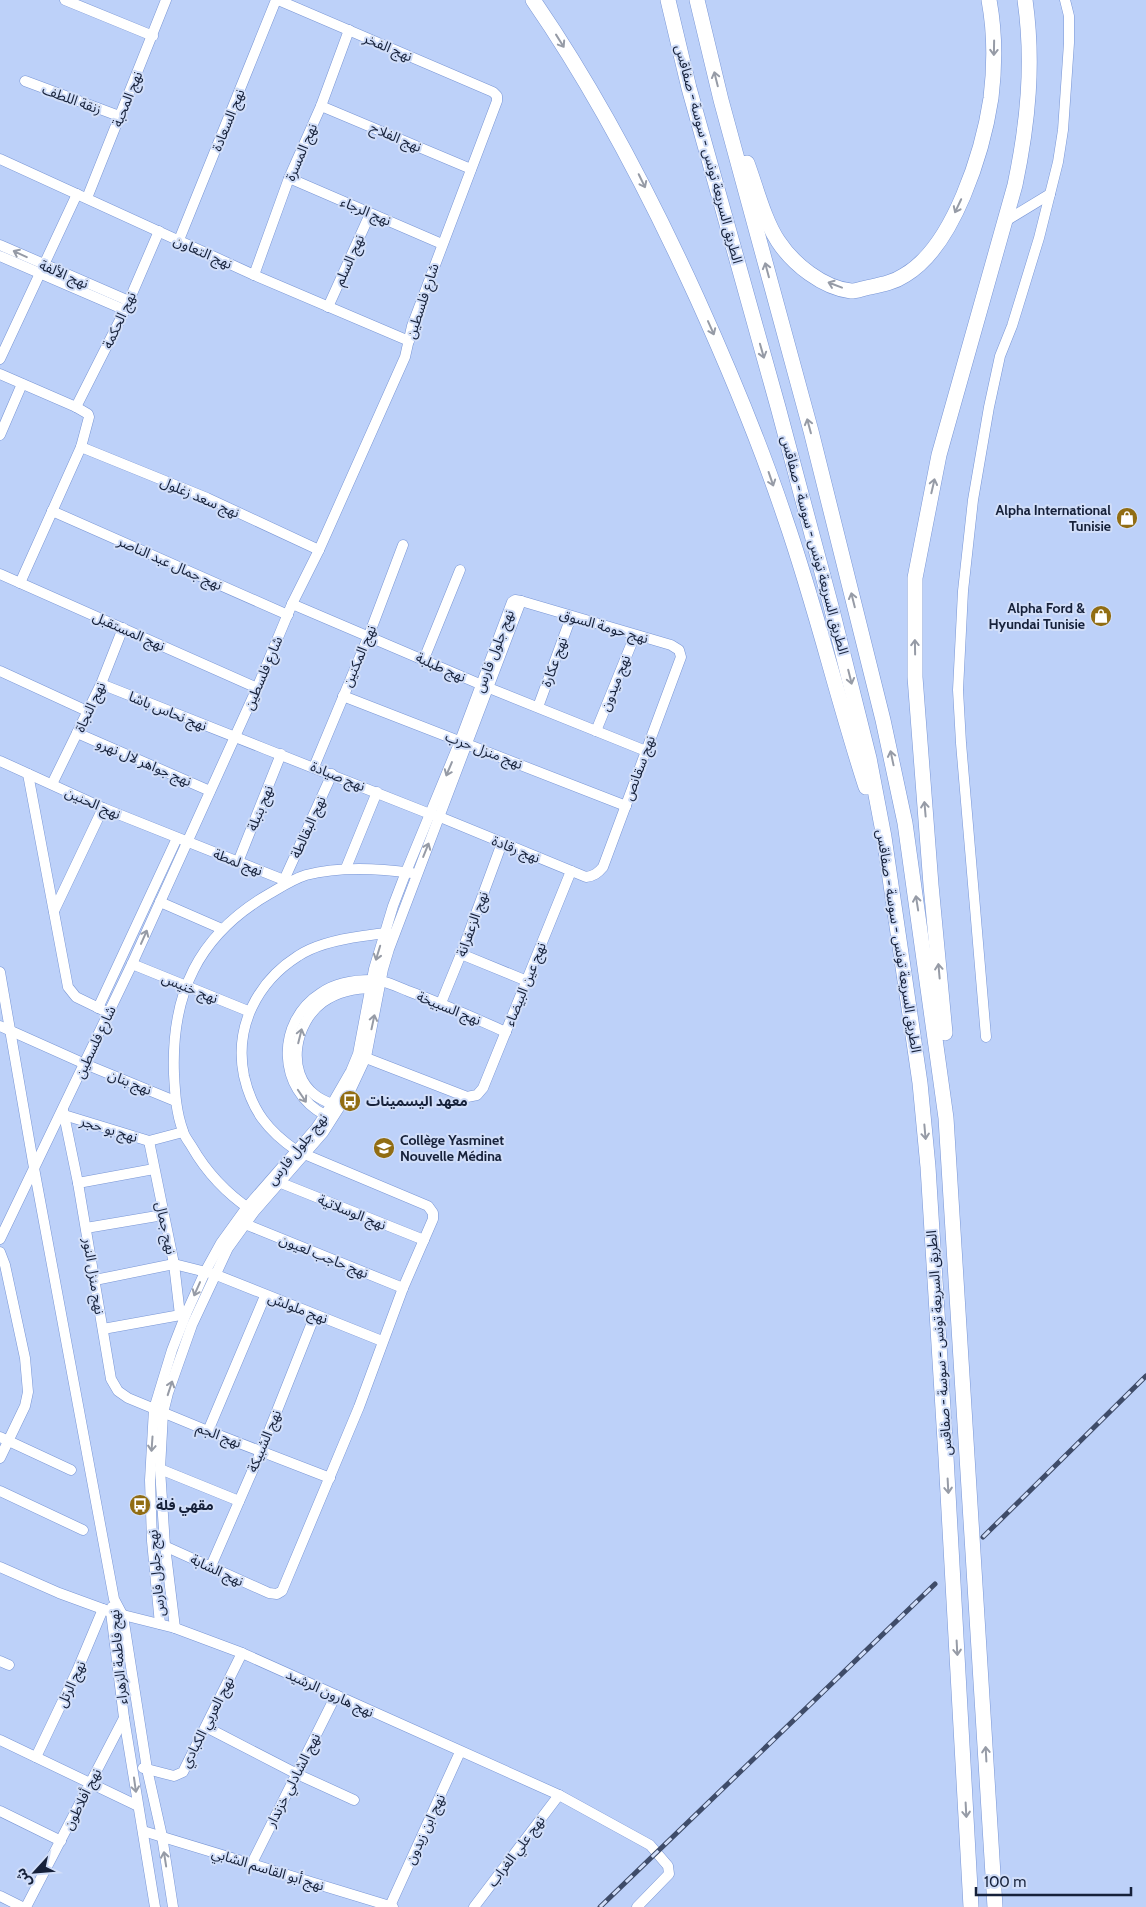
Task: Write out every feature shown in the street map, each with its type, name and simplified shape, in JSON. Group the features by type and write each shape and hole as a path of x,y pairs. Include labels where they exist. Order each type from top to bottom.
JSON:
{"highway":[{"path":"533,0 578,70 637,171 729,369 755,432 786,519 816,612 854,748 884,837"},
{"name":"الطريق السريعة تونس - سوسة - صفاقس","path":"668,0 689,88 778,407 839,636 869,758 884,837 920,1083 927,1158 972,1907"},
{"name":"الطريق السريعة تونس - سوسة - صفاقس","path":"697,0 721,100 811,431 884,720 905,823 946,1118 995,1907"},
{"path":"721,100 733,126 771,227 778,241 794,260 813,275 835,287 853,291 888,283 906,275 922,262 935,246 959,204 973,169 984,131 991,90 994,37 989,0"},
{"path":"982,1683 980,1596 951,1097 931,885 915,677 915,578 939,455 1014,185 1028,114 1030,42 1025,0"}],"street":[{"path":"65,0 152,36"},
{"name":"نهج المحبة","path":"88,198 166,0"},
{"name":"نهج الفخر","path":"277,0 493,92 497,96"},
{"name":"نهج السعادة","path":"179,240 277,0"},
{"path":"1065,0 1069,16"},
{"path":"986,1037 958,690 963,592 972,500 1000,356 1012,326 1039,238 1064,130 1069,16 1074,0"},
{"name":"نهج المسرة","path":"254,275 289,178 321,106 349,30"},
{"name":"زنقة اللطف","path":"25,81 119,116"},
{"name":"شارع فلسطين","path":"0,1239 63,1113 132,964 235,738 292,604 319,550 405,357 412,326 497,101 497,96"},
{"name":"نهج الفلاح","path":"321,106 471,169"},
{"name":"نهج التعاون","path":"0,159 254,275 408,341"},
{"name":"نهج الرجاء","path":"289,178 442,244"},
{"path":"0,359 77,194"},
{"path":"1004,222 1050,194"},
{"name":"نهج السلم","path":"328,307 370,214"},
{"name":"نهج الحكمة","path":"76,407 127,306 158,232"},
{"name":"نهج الألفة","path":"0,245 42,269 127,306"},
{"name":"نهج الألفة","path":"0,256 42,269"},
{"path":"0,374 76,407 88,414 89,417 81,447 20,584"},
{"path":"0,435 22,384"},
{"name":"نهج سعد زغلول","path":"81,447 207,498 319,550"},
{"name":"نهج جمال عبد الناصر","path":"52,511 288,615"},
{"name":"نهج المكنين","path":"314,767 403,545"},
{"path":"424,659 460,570"},
{"name":"نهج المستقبل","path":"0,574 257,688"},
{"name":"نهج حومة السوق","path":"522,601 671,645 679,650 681,657"},
{"name":"نهج جلول فارس","path":"390,933 417,874 435,815 485,686 522,601"},
{"name":"نهج طبلبة","path":"292,604 485,686 646,751"},
{"name":"نهج عكارة","path":"538,708 571,617"},
{"name":"نهج النجاة","path":"52,784 101,684 123,628"},
{"name":"نهج ميدون","path":"596,731 635,635"},
{"name":"نهج سقانص","path":"592,876 603,867 681,657"},
{"path":"0,671 87,711"},
{"name":"نهج نحاس باشا","path":"101,684 235,738"},
{"name":"نهج منزل حرب","path":"343,696 626,806"},
{"name":"نهج جواهر لال نهرو","path":"77,733 210,791"},
{"name":"نهج صيادة","path":"235,738 281,754 435,815"},
{"name":"نهج بنبلة","path":"238,862 281,754"},
{"name":"نهج الحنين","path":"0,761 103,808 187,842"},
{"path":"28,774 68,986 76,997 109,1013"},
{"name":"نهج البقالطة","path":"287,881 332,774"},
{"path":"346,868 377,792"},
{"path":"54,911 103,808"},
{"name":"نهج جلول فارس","path":"175,1628 165,1546 160,1469 159,1411 168,1393 221,1243 336,1115 351,1089 362,1056 376,984 406,872 435,815"},
{"name":"نهج رقادة","path":"435,815 571,871 592,876"},
{"path":"98,1008 177,838"},
{"name":"نهج لمطة","path":"187,842 287,881"},
{"name":"نهج الزعفرانة","path":"441,1003 502,844"},
{"path":"250,1210 223,1188 212,1176 200,1162 183,1132 176,1101 174,1056 176,1024 185,985 205,950 222,930 252,904 287,881 346,868 417,874"},
{"name":"نهج عين البيضاء","path":"362,1056 467,1097 477,1095 483,1088 571,871"},
{"path":"160,902 222,930"},
{"path":"330,1478 403,1288 433,1219 433,1213 428,1206 301,1153 281,1140 267,1126 247,1090 242,1064 241,1039 248,1011 261,990 279,970 299,955 325,944 347,938 390,933"},
{"path":"461,954 527,981"},
{"name":"نهج خنيس","path":"132,964 248,1011"},
{"path":"0,972 12,1031 34,1168 114,1599"},
{"path":"325,1115 307,1103 293,1080 289,1066 288,1049 290,1034 296,1018 307,1004 321,992 343,983 376,984"},
{"path":"332,1104 314,1095 302,1078 297,1058 299,1036 304,1022 324,1002 346,992 376,984"},
{"name":"نهج السبيخة","path":"376,984 392,985 441,1003 506,1032"},
{"name":"نهج بنان","path":"0,1026 85,1064 176,1101"},
{"name":"نهج جلول فارس","path":"160,1624 152,1541 150,1480 159,1411 183,1315 209,1273 245,1224 250,1210 281,1184 362,1056"},
{"name":"نهج بو حجر","path":"63,1113 149,1141 183,1132"},
{"name":"نهج منزل النور","path":"63,1113 78,1183 111,1379 118,1390 128,1398 159,1411"},
{"name":"نهج جمال","path":"149,1141 183,1315"},
{"path":"78,1183 154,1169"},
{"name":"نهج الوسلاتية","path":"281,1184 424,1240"},
{"path":"86,1228 164,1215"},
{"name":"نهج حاجب لعيون","path":"245,1224 403,1288"},
{"path":"0,1252 7,1273 28,1378 25,1406 4,1439 0,1458"},
{"path":"94,1280 174,1264"},
{"name":"نهج ملولش","path":"174,1264 209,1273 382,1341"},
{"path":"208,1431 265,1296"},
{"path":"103,1329 183,1315"},
{"name":"نهج الشبيكة","path":"211,1566 261,1450 315,1315"},
{"name":"نهج الجم","path":"159,1411 330,1478"},
{"path":"4,1439 71,1470"},
{"path":"160,1469 239,1500"},
{"name":"نهج الشابة","path":"152,1541 269,1593 277,1594 282,1591 330,1478"},
{"path":"0,1491 84,1530"},
{"name":"نهج هارون الرشيد","path":"0,1567 59,1593 107,1611 175,1628 242,1652 558,1795 650,1845 664,1859 669,1872 637,1907"},
{"name":"نهج فاطمة الزهراء","path":"114,1599 107,1611 155,1907"},
{"name":"نهج فاطمة الزهراء","path":"114,1599 123,1616 147,1769 162,1836 173,1907"},
{"name":"نهج الرتل","path":"36,1757 107,1611"},
{"name":"نهج العربي الكبادي","path":"132,1765 174,1776 183,1772 242,1652"},
{"name":"نهج الشادلي خزندار","path":"251,1865 336,1695"},
{"name":"نهج أفلاطون","path":"26,1907 124,1718"},
{"path":"206,1726 297,1774 354,1800"},
{"path":"0,1740 138,1806"},
{"name":"نهج ابن زيدون","path":"392,1906 460,1752"},
{"name":"نهج علي الغراب","path":"474,1907 558,1795"},
{"path":"0,1811 60,1841"},
{"name":"نهج أبو القاسم الشابي","path":"143,1831 392,1906"},
{"path":"0,1896 22,1907"}],"railway":[{"path":"983,1537 1146,1376"},
{"path":"600,1907 935,1584"}],"place":[{"name":"Alpha International Tunisie","path":"1127,518"},
{"name":"Alpha Ford & Hyundai Tunisie","path":"1101,616"},
{"name":"معهد اليسمينات","path":"350,1101"},
{"name":"Collège Yasminet Nouvelle Médina","path":"384,1148"},
{"name":"مقهي فلة","path":"140,1505"}]}
